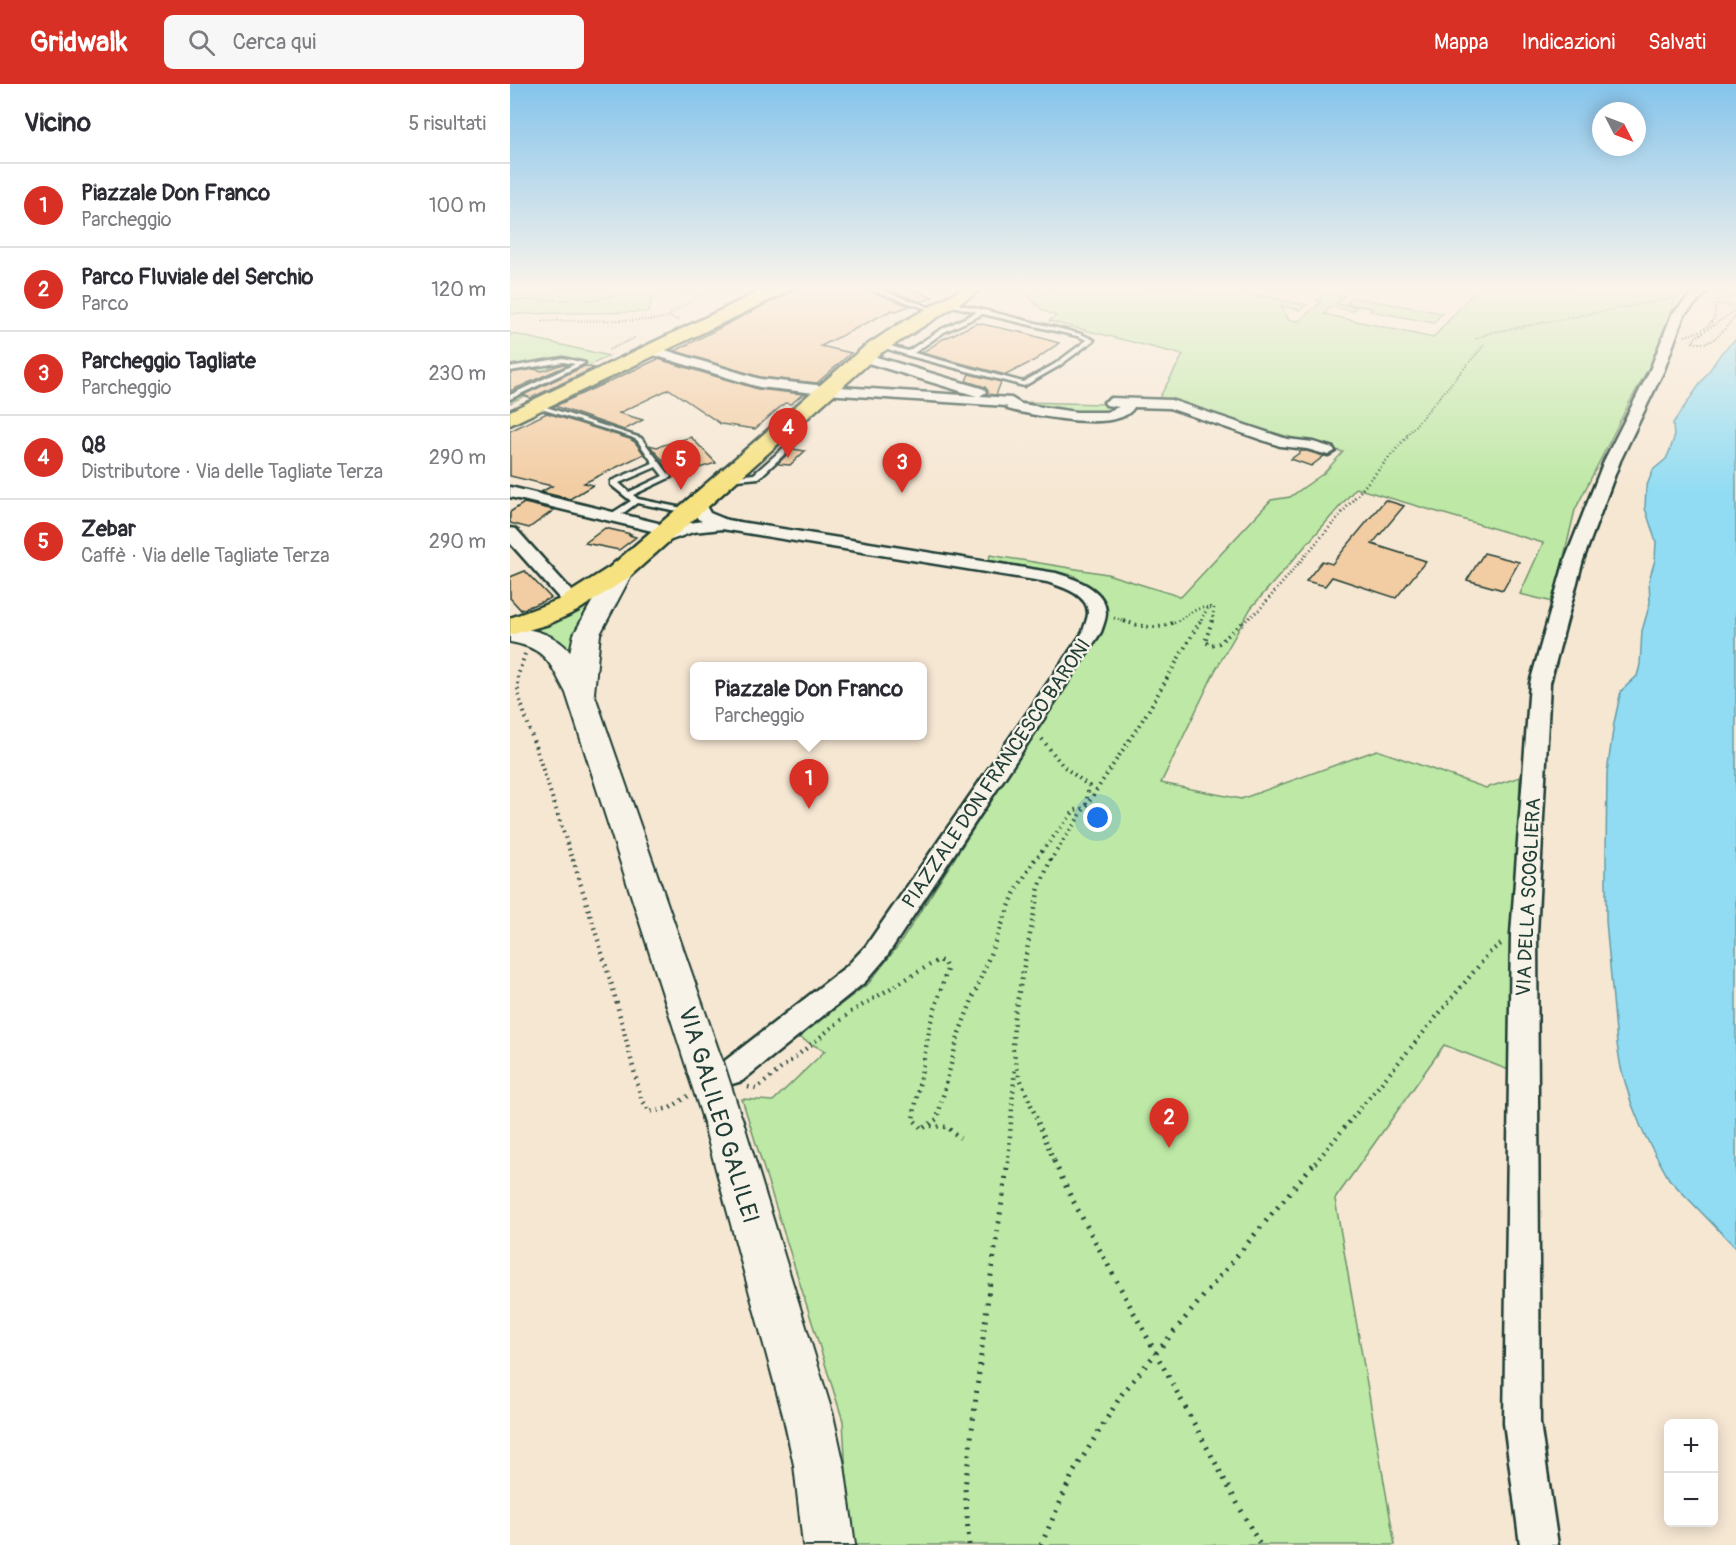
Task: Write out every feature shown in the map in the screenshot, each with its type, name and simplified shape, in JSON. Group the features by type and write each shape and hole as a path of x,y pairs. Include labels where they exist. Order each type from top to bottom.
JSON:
{"main road":[{"path":"517,410 640,355"},
{"path":"510,627 541,619 574,604 623,568 655,533 693,508 865,355"},
{"name":"VIA GALILEO GALILEI","path":"580,693 587,634 623,568"},
{"name":"VIA GALILEO GALILEI","path":"519,641 533,637 551,645 557,651 580,693 713,1087 808,1416 821,1477 829,1545"}],"street":[{"path":"669,355 759,383 825,390 1006,402 1077,401"},
{"name":"VIA DELLA SCOGLIERA","path":"1539,1545 1522,1423 1524,934 1540,683 1574,561 1612,461 1663,355"},
{"path":"863,357 995,397 1019,408 1101,417 1123,412 1127,408 1126,404"},
{"path":"1099,402 1171,404 1285,443 1308,445 1328,451"},
{"path":"512,493 612,518 655,533 723,524"},
{"path":"693,508 704,516 723,524 1050,577 1069,583 1080,590 1092,601 1097,612"},
{"path":"510,533 574,604"},
{"name":"PIAZZALE DON FRANCESCO BARONI","path":"713,1087 856,974 875,952 1092,632 1097,612"}],"lane":[{"path":"913,355 1024,384 1069,355"},
{"path":"510,369 562,360 582,363 517,410"},
{"path":"517,410 639,439 667,477 628,495"},
{"path":"657,464 614,483 636,501 693,508"},
{"path":"612,518 636,501"}],"path":[{"path":"1097,612 1153,628 1167,626 1191,610 1209,606 1214,608 1215,613 1205,642 1211,645 1219,643 1260,609 1476,355"},
{"path":"969,1545 965,1488 989,1289 1008,1165 1016,1061 1014,1017 1040,887 1046,867 1147,713 1209,606"},
{"path":"519,641 518,693 589,908 641,1098 651,1112 662,1112 713,1087"},
{"path":"1031,723 1063,766 1089,786 1085,808"},
{"path":"813,1042 851,1012 908,976 938,960 944,962 947,970 938,994 913,1119 922,1130 931,1125 937,1119 958,1033 1014,894 1031,864 1075,810 1085,808"},
{"path":"1041,1545 1073,1473 1122,1394 1491,951 1507,939 1524,934"},
{"path":"1016,1061 1019,1076 1041,1133 1071,1197 1260,1545"},
{"path":"931,1125 947,1127 960,1138"}],"shaded area":[{"path":"746,355 811,355 786,367"}],"green space":[{"path":"510,355 609,356 510,403"},
{"path":"1183,355 1656,355 1575,510 1553,602 1520,594 1543,543 1356,488 1251,608 1215,671 1161,783 1241,799 1377,750 1486,788 1520,777 1511,1071 1444,1045 1335,1199 1395,1545 850,1545 843,1421 742,1099 773,1101 825,1051 798,1037 869,983 900,943 1105,624 1103,599 1073,575 989,560 990,555 1107,574 1181,597 1271,500 1290,497 1324,473 1343,452 1158,400"},
{"path":"1021,402 1103,404 1117,407 1117,411 1107,415 1021,407 1018,404"},
{"path":"593,602 571,654 552,636 526,631 564,617"}],"water":[{"path":"1720,355 1736,355 1736,1248 1669,1179 1643,1132 1631,1102 1617,1044 1606,921 1607,773 1621,691 1637,676 1642,631 1650,603 1649,580 1655,560 1656,542 1645,508 1646,488 1653,470 1666,459 1670,450 1674,438 1673,423"}],"building":[{"path":"689,355 849,355 817,383 760,377"},
{"path":"930,355 1042,355 1006,375"},
{"path":"658,359 758,389 803,394 791,404 785,403 755,429 721,424 669,389 619,413 643,420 624,430 555,406"},
{"path":"563,364 568,365 510,391 510,373 534,369 542,371"},
{"path":"585,366 594,368 531,398 523,395"},
{"path":"969,374 1001,382 996,395 987,394 985,387 966,381"},
{"path":"547,413 630,439 644,454 584,483 593,485 570,499 541,492 552,486 510,476 510,431"},
{"path":"691,437 716,463 676,475 649,445 657,447"},
{"path":"793,449 805,451 790,465 777,464"},
{"path":"1302,451 1324,456 1311,466 1291,459"},
{"path":"1385,500 1404,506 1372,544 1426,561 1396,598 1332,577 1325,586 1306,581 1322,561 1332,564"},
{"path":"524,503 554,510 529,528 510,523 510,512"},
{"path":"605,528 636,537 619,550 585,543"},
{"path":"1484,553 1519,562 1503,590 1467,580"},
{"path":"525,571 551,598 521,610 510,598 510,577"}],"place":[{"name":"Q8","path":"788,458"},
{"name":"Zebar","path":"681,490"},
{"name":"Parcheggio Tagliate","path":"902,493"},
{"name":"Piazzale Don Franco","path":"809,809"},
{"name":"Parco Fluviale del Serchio","path":"1169,1148"}]}
